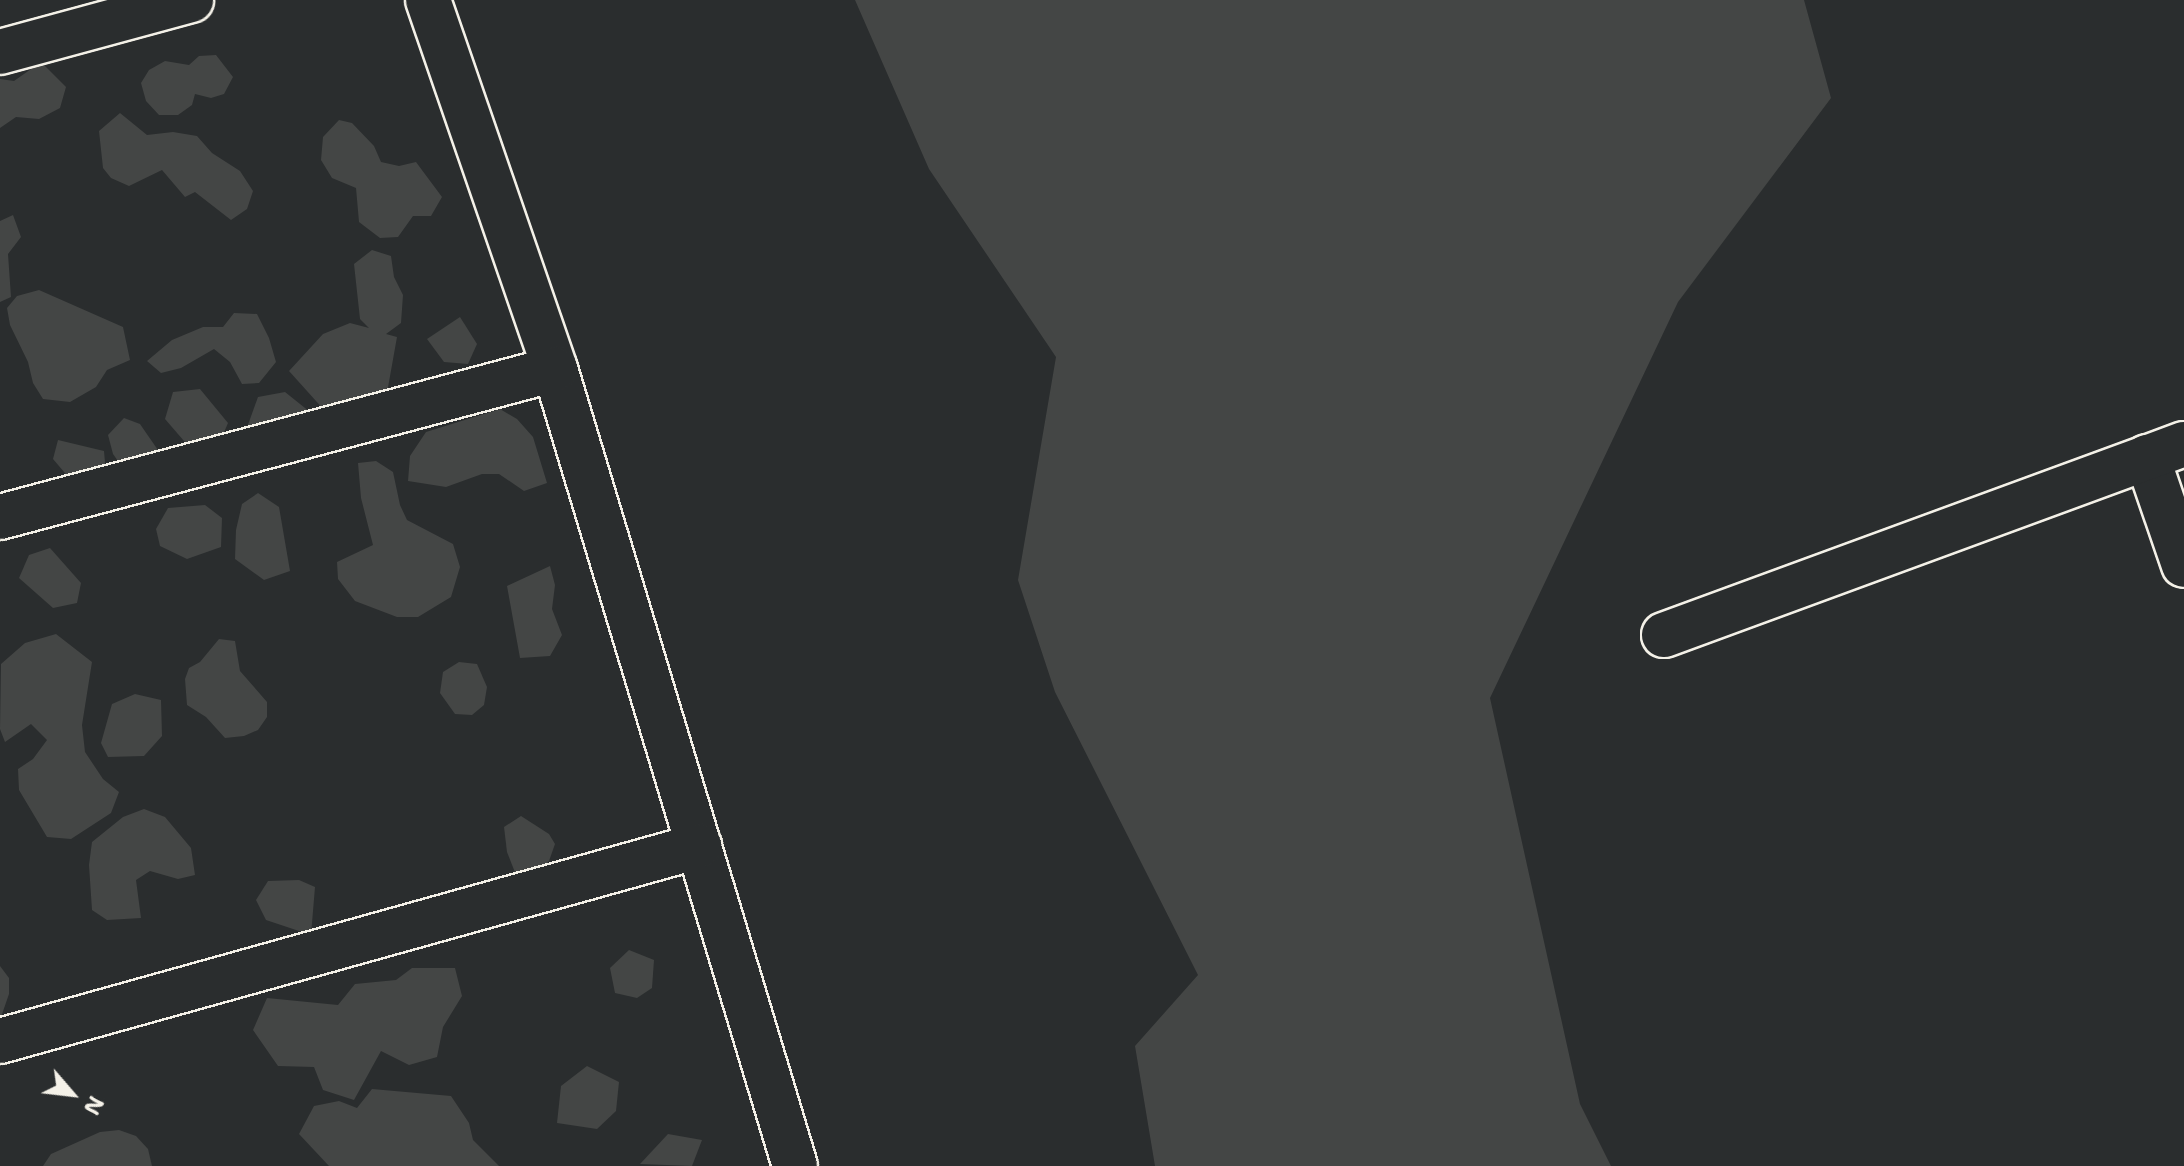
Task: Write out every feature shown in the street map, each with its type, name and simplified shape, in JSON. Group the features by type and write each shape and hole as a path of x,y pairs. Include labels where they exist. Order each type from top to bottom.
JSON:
{"street":[{"path":"0,52 191,0"},
{"path":"428,0 555,369 795,1166"},
{"path":"0,517 555,369"},
{"path":"1664,635 2166,450 2184,565"},
{"path":"0,1041 699,846"}],"shaded area":[{"path":"855,0 1804,0 1831,98 1678,302 1490,698 1580,1104 1611,1166 1155,1166 1135,1046 1198,975 1055,692 1018,580 1056,357 929,169"},
{"path":"216,55 233,77 224,94 211,98 195,94 192,105 178,115 159,115 146,101 141,83 149,70 165,61 189,65 199,56"},
{"path":"41,62 66,87 60,108 39,119 16,117 0,128 0,79 14,81"},
{"path":"120,113 147,135 173,132 197,136 212,153 240,171 253,191 247,209 231,220 195,192 185,197 162,170 129,186 111,178 103,168 99,131"},
{"path":"339,120 352,123 374,146 381,162 399,166 416,162 442,197 431,216 413,216 398,237 380,238 359,222 356,188 332,178 321,160 323,137"},
{"path":"13,215 21,237 8,254 11,297 0,302 0,221"},
{"path":"372,250 391,256 394,277 403,295 401,323 386,334 397,337 387,393 325,411 289,371 323,334 350,323 369,328 360,319 354,264"},
{"path":"39,290 123,327 130,360 107,370 96,387 70,402 43,399 33,383 28,362 10,325 7,308 17,296"},
{"path":"234,313 257,314 269,338 276,362 259,383 242,384 230,362 214,349 181,368 161,373 147,361 172,340 203,327 223,327"},
{"path":"460,317 477,344 468,364 444,362 427,339"},
{"path":"200,389 228,423 219,444 202,450 184,441 165,419 173,392"},
{"path":"285,392 310,412 245,433 258,397"},
{"path":"500,409 517,419 533,437 547,483 524,491 499,474 482,474 446,487 408,481 410,456 426,432"},
{"path":"124,418 140,424 160,453 125,471 113,454 108,435"},
{"path":"58,440 104,451 106,474 70,479 53,459"},
{"path":"376,461 393,472 400,505 407,520 453,544 460,567 451,597 418,617 397,617 355,601 338,579 337,562 373,545 361,498 358,463"},
{"path":"258,493 279,507 290,571 264,580 235,559 236,530 242,504"},
{"path":"205,505 222,518 221,547 187,559 160,546 156,529 168,508"},
{"path":"50,548 81,583 77,603 53,608 19,578 29,555"},
{"path":"550,566 555,585 552,609 562,635 550,656 520,658 507,586"},
{"path":"56,634 92,662 82,725 85,752 103,779 119,792 111,813 71,839 47,837 19,790 18,769 33,759 47,740 31,724 5,742 0,729 1,664 25,643"},
{"path":"219,639 235,641 240,671 267,702 267,717 258,730 244,736 225,738 206,717 187,705 185,679 189,668 200,662"},
{"path":"459,662 477,664 487,687 484,705 472,715 455,714 440,693 443,672"},
{"path":"135,694 161,700 162,736 144,756 108,757 101,743 112,704"},
{"path":"144,809 165,817 191,848 195,875 178,879 150,871 136,880 141,918 107,920 92,910 89,865 92,842 123,817"},
{"path":"521,816 549,834 555,844 549,861 542,869 516,875 507,852 504,827"},
{"path":"299,880 315,887 311,935 266,920 256,900 268,881"},
{"path":"629,950 654,960 652,988 637,998 615,993 610,968"},
{"path":"0,966 9,978 9,994 0,1020"},
{"path":"412,968 455,968 462,996 443,1027 437,1057 409,1065 381,1051 354,1100 323,1090 314,1067 278,1066 253,1030 267,998 338,1005 355,984 396,980"},
{"path":"587,1066 619,1082 616,1111 597,1129 557,1123 561,1086"},
{"path":"372,1089 451,1096 469,1123 473,1140 499,1166 329,1166 299,1134 314,1106 339,1101 357,1108"},
{"path":"119,1130 136,1136 148,1149 152,1166 43,1166 51,1154 100,1132"},
{"path":"668,1134 702,1140 692,1166 640,1164"}]}
